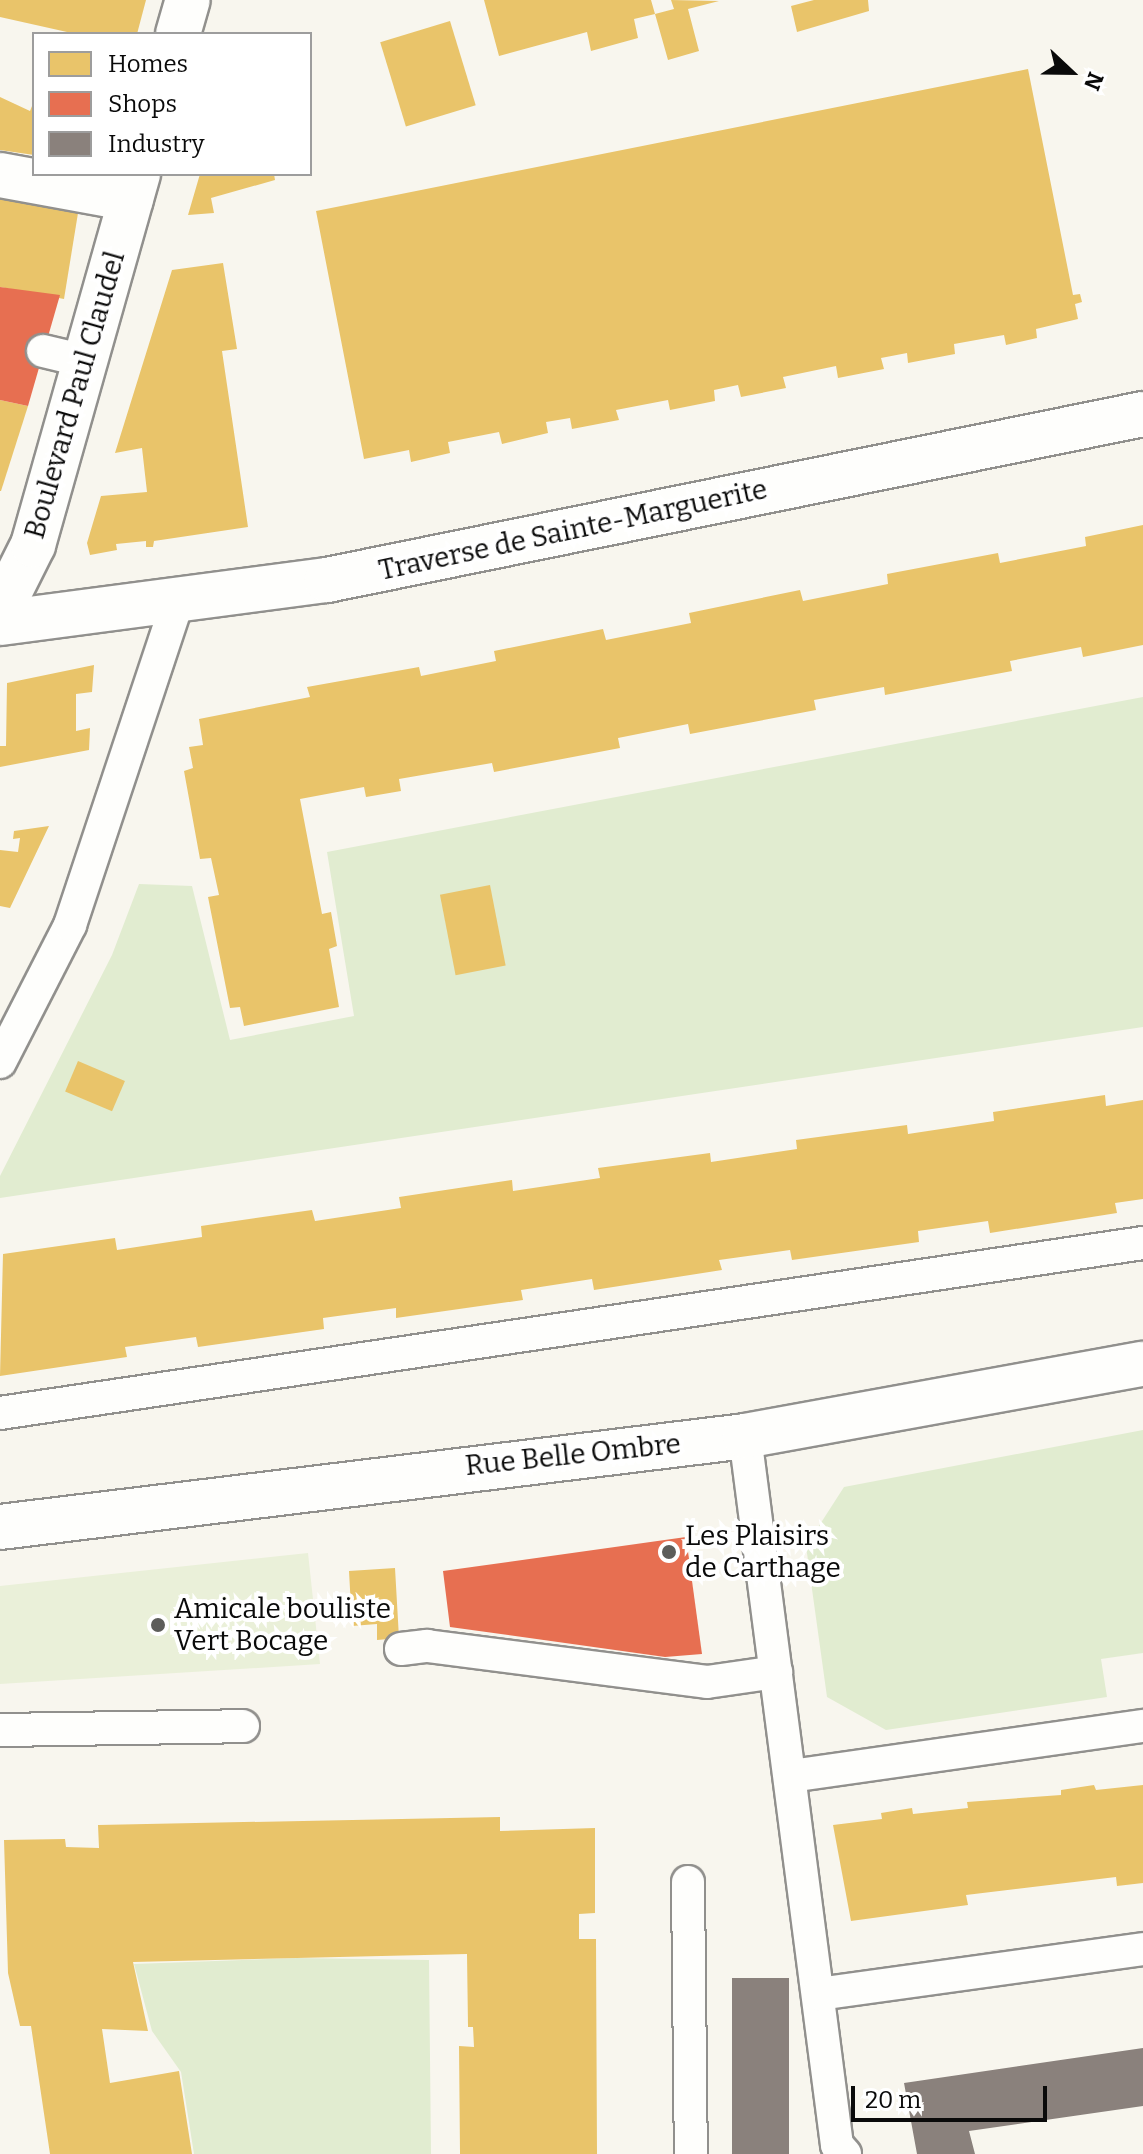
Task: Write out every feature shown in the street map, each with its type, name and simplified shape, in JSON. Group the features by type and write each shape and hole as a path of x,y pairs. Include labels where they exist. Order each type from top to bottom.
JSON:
{"street":[{"path":"179,32 188,0"},
{"path":"0,175 135,187"},
{"name":"Boulevard Paul Claudel","path":"0,611 33,545 135,187"},
{"name":"Traverse de Sainte-Marguerite","path":"0,623 327,580 1143,414"},
{"name":"Rue Belle Ombre","path":"0,1527 745,1436 1143,1364"}],"lane":[{"path":"43,351 85,361"},
{"path":"0,1062 70,925 178,600"},
{"path":"0,1413 1143,1243"},
{"path":"745,1436 837,2145 845,2154"},
{"path":"401,1649 427,1646 707,1682 776,1672"},
{"path":"0,1730 243,1726"},
{"path":"791,1776 1143,1726"},
{"path":"688,1882 691,2154"},
{"path":"819,1994 1143,1949"}],"green space":[{"path":"1143,697 1143,1027 0,1198 0,1176 112,955 139,884 192,886 230,1040 354,1016 327,852"},
{"path":"1143,1430 1143,1653 1101,1659 1107,1697 886,1730 827,1697 806,1546 844,1487"},
{"name":"Amicale bouliste Vert Bocage","path":"308,1553 320,1664 0,1684 0,1586"},
{"path":"297,1958 429,1960 431,2154 194,2154 181,2072 152,2031 134,1964"}],"building: Homes":[{"path":"0,0 146,0 138,32 67,32 0,17"},
{"path":"484,0 651,0 655,14 634,19 638,38 591,51 587,32 499,56"},
{"path":"671,0 719,1 688,9 699,51 668,60 655,14 674,9"},
{"path":"814,0 868,0 869,11 797,32 791,6"},
{"path":"450,21 476,105 406,126 380,42"},
{"path":"1028,69 1073,295 1080,294 1082,302 1075,304 1078,319 1036,329 1037,338 1006,345 1004,335 954,344 955,354 908,363 907,353 881,358 884,369 838,378 836,366 783,377 786,388 741,397 738,385 714,390 715,401 670,410 668,400 616,410 619,420 572,429 570,418 546,422 548,433 502,444 499,432 448,442 450,453 411,462 409,450 364,459 316,211"},
{"path":"0,97 30,111 32,106 32,155 0,150"},
{"path":"199,176 274,176 275,180 211,198 214,213 188,215"},
{"path":"0,197 78,213 64,299 0,287"},
{"path":"223,263 237,349 222,351 248,527 154,541 153,547 146,547 146,541 116,544 117,550 90,555 87,543 101,496 147,492 142,448 115,453 172,270"},
{"path":"0,400 28,406 1,491 0,491"},
{"path":"1143,525 1143,645 1083,657 1081,647 1010,661 1012,671 885,695 884,687 814,700 816,710 690,734 688,724 618,738 620,748 494,772 492,763 399,779 401,791 366,797 364,787 300,799 322,914 331,912 337,946 329,949 339,1007 244,1026 240,1007 230,1008 208,897 219,895 211,858 200,859 184,771 193,768 189,747 203,745 199,719 310,697 307,687 419,667 421,676 496,661 494,651 603,629 606,640 691,623 689,613 800,590 803,601 888,584 887,574 998,553 1000,563 1086,546 1085,537"},
{"path":"94,665 92,692 76,694 76,731 90,728 89,750 0,767 0,746 6,746 7,683"},
{"path":"49,826 10,908 0,906 0,850 18,852 20,838 13,839 14,831"},
{"path":"490,885 506,965 456,975 440,895"},
{"path":"78,1061 125,1081 112,1111 65,1091"},
{"path":"1105,1095 1106,1106 1143,1100 1143,1199 1115,1203 1117,1213 990,1233 988,1221 918,1231 919,1242 792,1260 790,1250 719,1260 722,1270 594,1290 592,1279 521,1290 523,1300 396,1318 396,1308 323,1318 324,1329 198,1347 196,1337 125,1347 127,1357 0,1376 3,1254 115,1238 117,1250 202,1237 201,1226 312,1210 315,1221 401,1208 399,1197 512,1180 513,1191 600,1178 598,1168 710,1153 711,1162 797,1149 796,1140 907,1125 908,1134 994,1121 993,1112"},
{"path":"395,1568 399,1638 377,1640 377,1624 352,1626 349,1571"},
{"path":"1094,1785 1096,1790 1143,1785 1143,1883 1117,1886 1116,1877 966,1895 968,1905 851,1921 833,1825 882,1819 881,1813 912,1808 913,1814 968,1808 967,1802 1061,1795 1061,1790"},
{"path":"500,1817 500,1831 595,1828 595,1913 579,1914 579,1939 596,1939 597,2154 460,2154 459,2046 474,2047 473,2027 468,2027 467,1954 133,1962 148,2031 102,2029 110,2083 179,2071 192,2154 50,2154 31,2026 20,2026 8,1973 4,1840 65,1839 66,1847 99,1848 98,1825"}],"building: Shops":[{"path":"0,287 60,295 28,406 0,400"},
{"path":"686,1537 702,1654 665,1657 450,1627 443,1571"}],"building: Industry":[{"path":"732,1978 789,1978 789,2154 732,2154"},
{"path":"1143,2048 1143,2106 969,2131 975,2154 917,2154 904,2083"}],"place":[{"name":"Les Plaisirs de Carthage","path":"669,1552"},
{"name":"Amicale bouliste Vert Bocage","path":"158,1625"}]}
